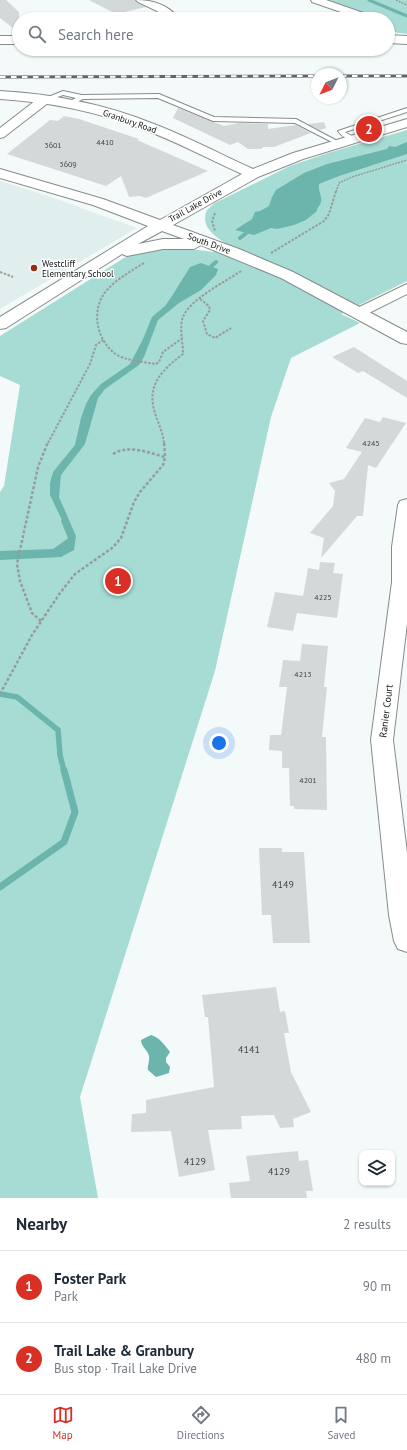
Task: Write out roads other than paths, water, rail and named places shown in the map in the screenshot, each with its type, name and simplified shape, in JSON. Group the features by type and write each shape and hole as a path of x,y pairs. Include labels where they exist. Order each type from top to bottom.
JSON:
{"street":[{"path":"142,0 165,12"},
{"path":"316,0 351,12"},
{"path":"0,40 12,40"},
{"name":"Granbury Road","path":"0,95 68,104 104,112 149,126 253,174"},
{"path":"0,134 44,100"},
{"name":"Trail Lake Drive","path":"0,324 158,226 253,174 284,160 388,128 403,118"},
{"name":"South Drive","path":"0,173 98,202 158,226 215,238 407,339"},
{"path":"202,201 199,222 204,234 215,238"},
{"path":"108,256 138,248 163,244 186,243 215,238"},
{"path":"358,313 407,288"},
{"name":"Ranier Court","path":"407,505 402,547 404,582 382,740 405,915 407,941"}],"lane":[{"path":"44,100 63,93 82,97 158,96 213,119 296,121 338,143"},
{"path":"68,104 82,97"},
{"path":"403,118 407,110"},
{"path":"353,139 342,133 342,131 374,121 407,117"},
{"path":"374,121 388,128"}],"waterway":[{"path":"369,0 407,16"},
{"path":"240,238 250,230"},
{"path":"206,271 216,262"},
{"path":"64,521 72,541"},
{"path":"0,694 17,697 58,730 60,755 64,771"},
{"path":"0,887 64,842 75,812 64,770"}],"railway":[{"path":"0,77 311,76"},
{"path":"347,76 407,76"}],"place":[{"name":"Trail Lake & Granbury","path":"369,129"},
{"name":"Westcliff Elementary School","path":"34,268"},
{"name":"Foster Park","path":"118,581"}]}
